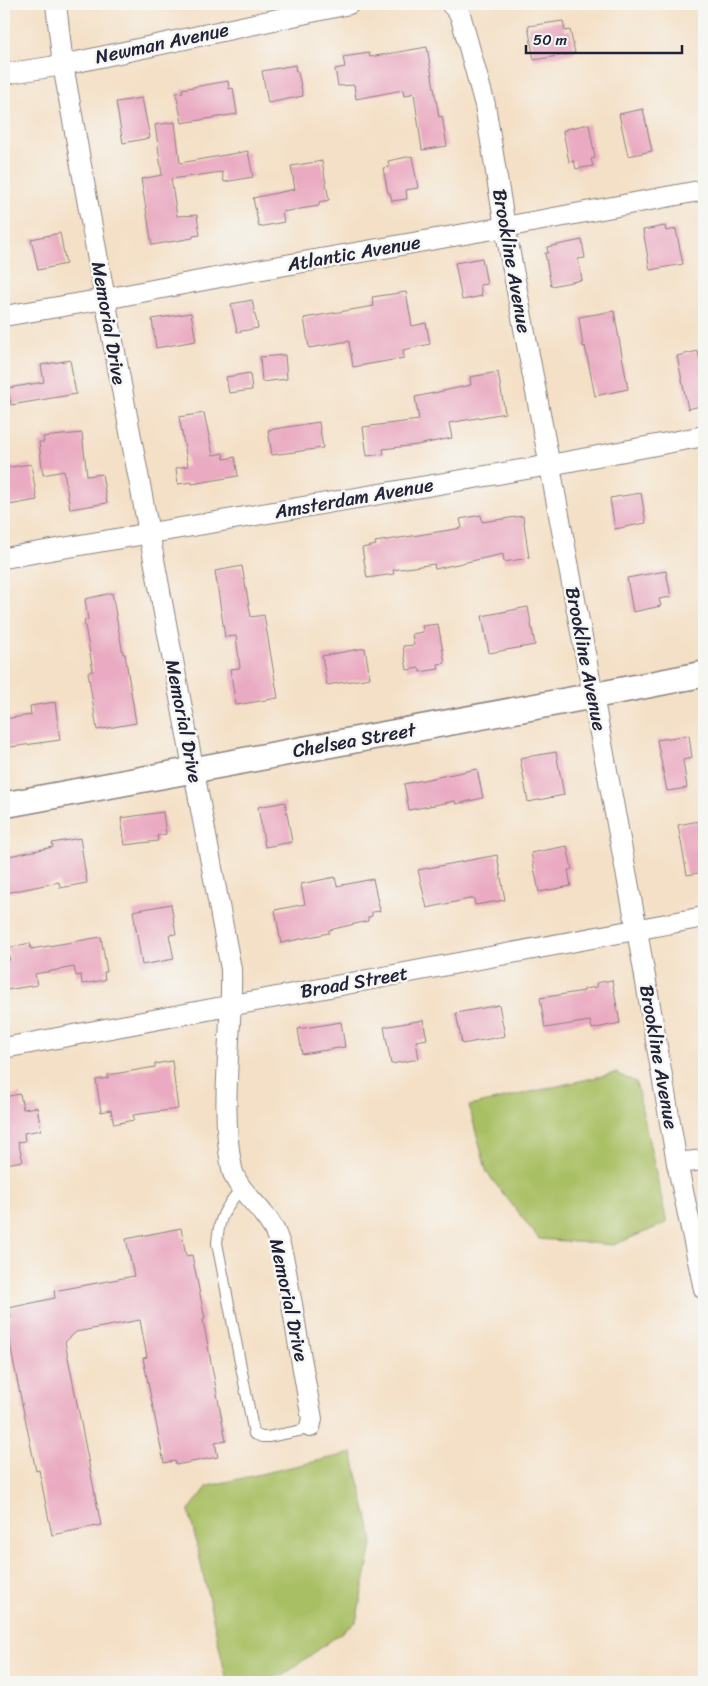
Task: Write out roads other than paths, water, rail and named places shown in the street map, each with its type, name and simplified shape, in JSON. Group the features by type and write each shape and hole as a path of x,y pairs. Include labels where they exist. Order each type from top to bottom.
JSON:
{"street":[{"name":"Memorial Drive","path":"56,4 63,64 105,299 231,969 232,1005 226,1083 228,1147 232,1172 241,1188 263,1211 277,1235 312,1419 310,1427"},
{"name":"Newman Avenue","path":"4,74 63,64 349,4"},
{"name":"Brookline Avenue","path":"450,4 460,14 466,30 485,105 505,228 637,930 677,1163 704,1289"},
{"name":"Atlantic Avenue","path":"4,316 266,268 505,228 704,190"},
{"name":"Amsterdam Avenue","path":"4,558 550,465 704,436"},
{"name":"Chelsea Street","path":"4,805 704,674"},
{"name":"Broad Street","path":"4,1048 704,917"},
{"path":"677,1163 704,1160"}],"lane":[{"path":"241,1188 225,1209 218,1224 217,1243 254,1434 268,1437 310,1427"}]}
